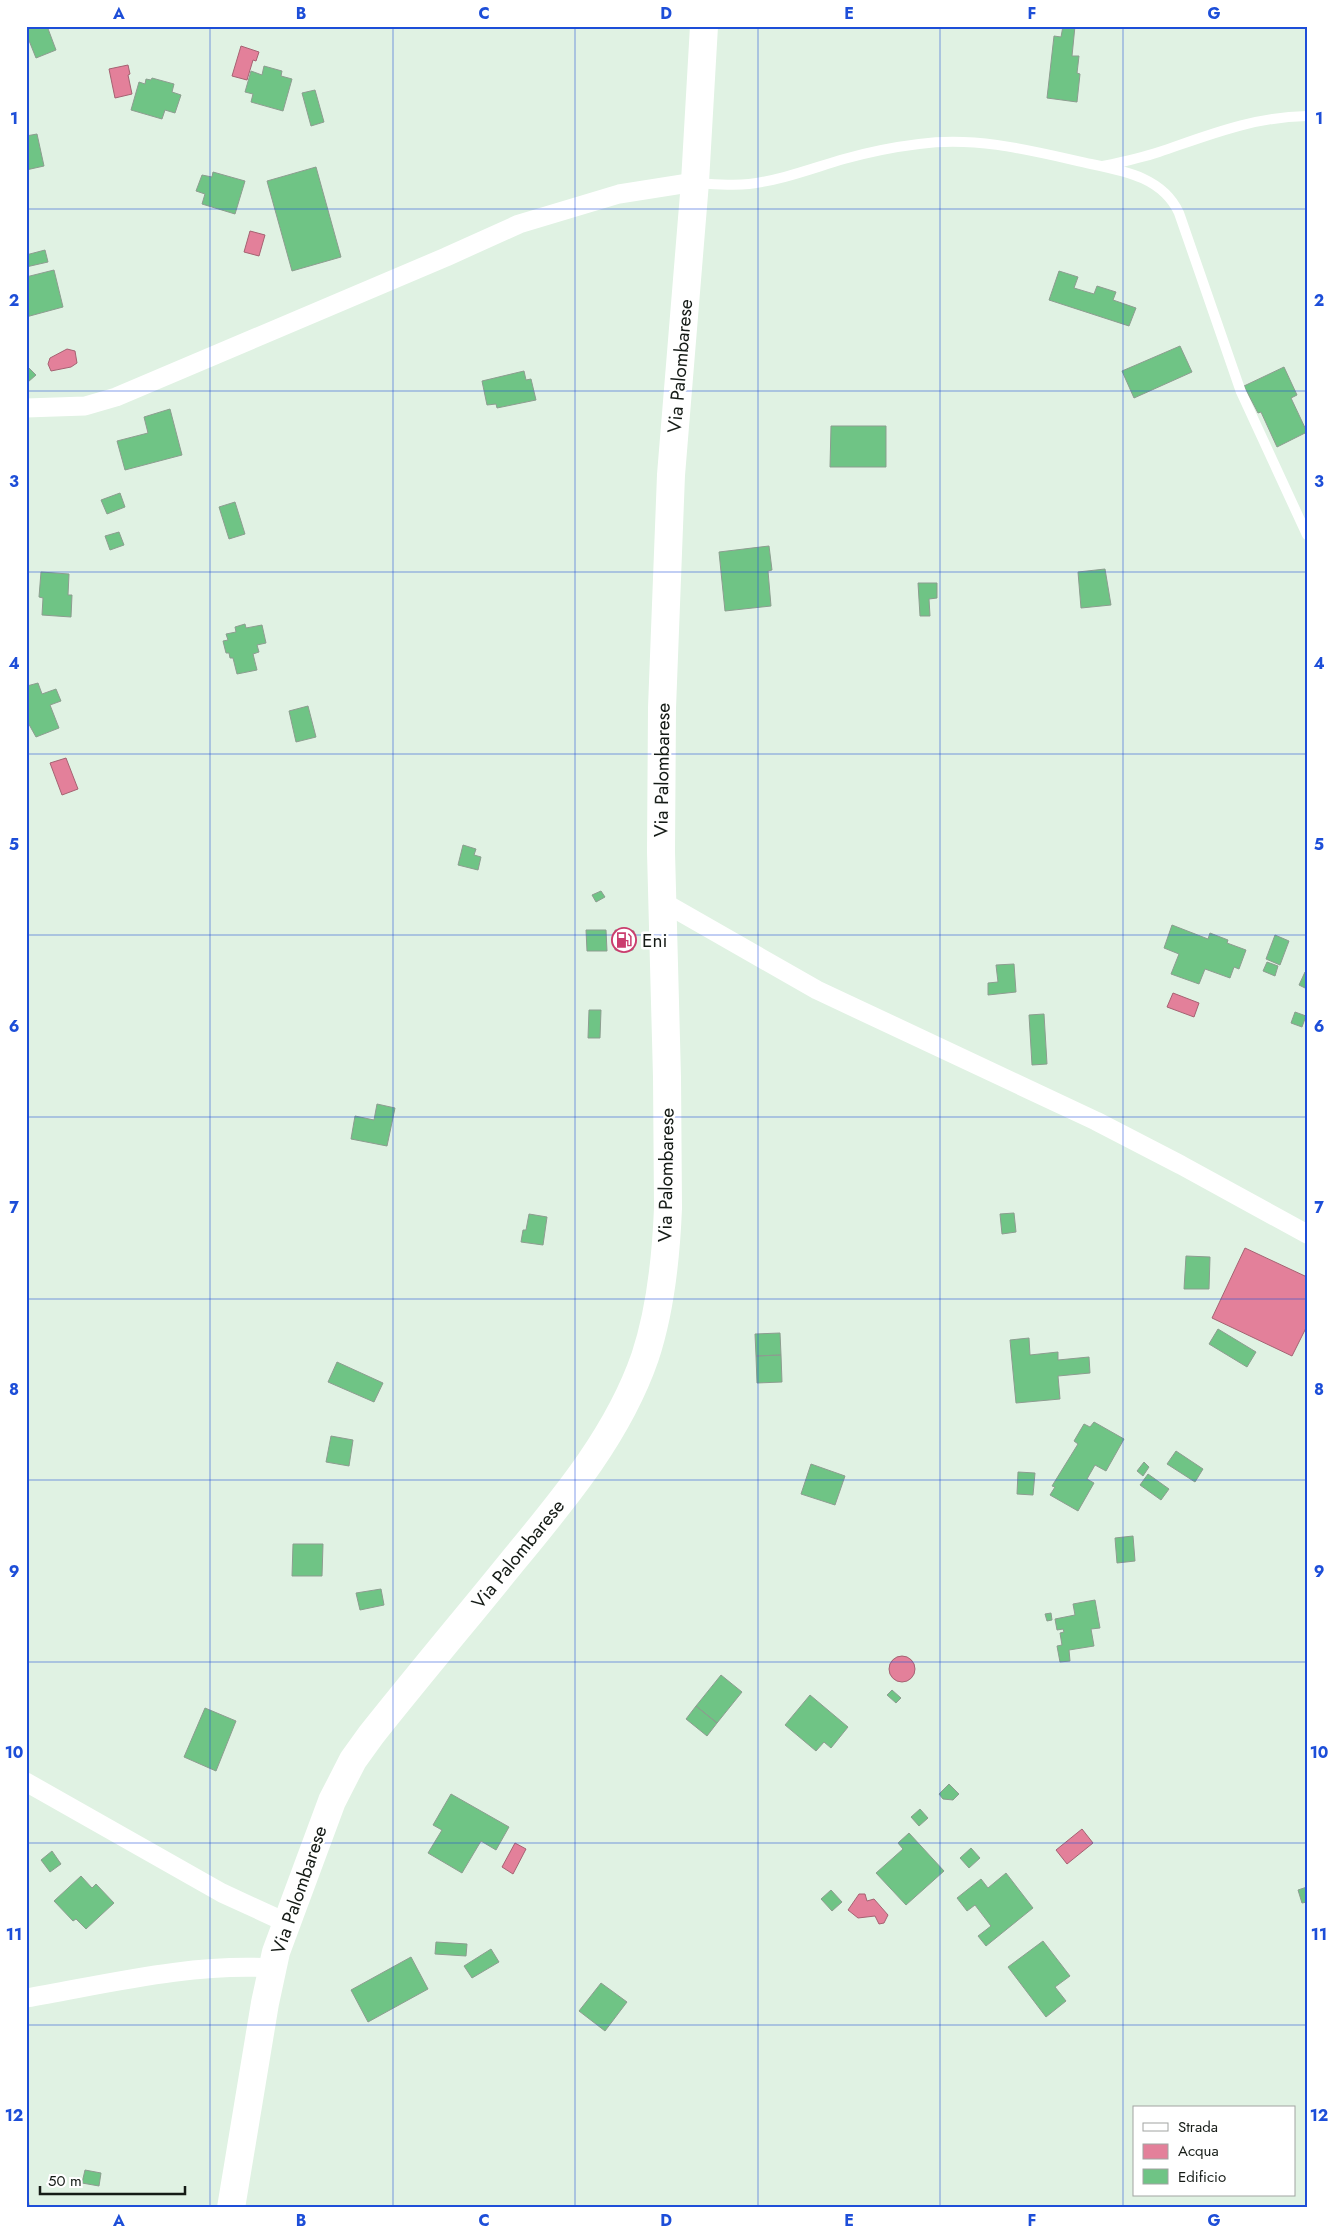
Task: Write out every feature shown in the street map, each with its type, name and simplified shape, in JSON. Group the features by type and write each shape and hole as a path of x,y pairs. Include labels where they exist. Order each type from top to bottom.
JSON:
{"main road":[{"name":"Via Palombarese","path":"231,2208 272,1968 286,1922 338,1788 358,1753 578,1479 611,1430 641,1366 658,1303 667,1228 668,1143 661,756 669,519 678,381 695,182 704,26"}],"street":[{"path":"26,408 85,406 116,398 519,224 619,194 695,182"},
{"path":"663,902 831,997 1096,1121 1307,1234"},
{"path":"26,1782 222,1893 286,1922"},
{"path":"26,1998 199,1969 233,1967 272,1968"}],"lane":[{"path":"1102,166 1157,153 1210,133 1247,123 1307,116"},
{"path":"695,182 729,185 751,184 792,175 875,151 952,140 995,144 1102,166 1150,182 1164,191 1175,204 1238,386 1307,535"}],"water":[{"path":"241,46 259,52 256,61 253,60 247,80 232,76"},
{"path":"128,65 132,94 115,98 109,69"},
{"path":"250,231 265,235 259,256 244,252"},
{"path":"67,349 75,351 77,363 71,367 51,371 48,364 50,358"},
{"path":"66,758 78,789 62,795 50,763"},
{"path":"1173,993 1199,1003 1194,1017 1167,1007"},
{"path":"1245,1248 1307,1277 1307,1326 1292,1356 1212,1318"},
{"path":"902,1656 911,1660 915,1669 911,1678 902,1682 893,1678 889,1669 893,1660"},
{"path":"1082,1829 1093,1843 1067,1864 1056,1850"},
{"path":"515,1843 526,1849 513,1874 502,1867"},
{"path":"859,1894 865,1894 867,1901 874,1899 888,1915 884,1923 879,1924 875,1916 858,1918 848,1910"}],"building":[{"path":"26,26 47,26 56,50 36,58 26,33"},
{"path":"1063,26 1075,26 1072,56 1079,56 1077,73 1080,74 1077,102 1047,98 1054,36 1061,37"},
{"path":"264,66 282,71 281,76 292,79 283,111 251,102 253,94 245,92 251,71 262,75"},
{"path":"152,78 174,84 172,92 181,95 175,113 165,110 162,119 131,110 139,82 145,84 146,79 151,80"},
{"path":"315,90 324,122 311,126 302,93"},
{"path":"37,134 44,166 26,170 26,136"},
{"path":"316,167 341,257 292,271 267,181"},
{"path":"213,172 245,181 235,214 202,204 205,194 196,191 202,175 212,177"},
{"path":"45,250 48,262 26,267 26,255"},
{"path":"54,270 63,307 26,317 26,277"},
{"path":"1059,271 1078,277 1074,288 1094,294 1097,286 1116,292 1113,300 1136,308 1129,326 1049,300"},
{"path":"1180,346 1192,372 1134,398 1122,371"},
{"path":"27,366 36,375 28,382 26,380"},
{"path":"1284,367 1297,395 1291,398 1307,432 1277,447 1261,412 1258,413 1244,386"},
{"path":"524,371 526,380 531,379 536,400 497,408 496,404 487,405 482,381"},
{"path":"170,409 182,455 125,470 117,441 148,433 144,417"},
{"path":"831,426 886,426 886,467 830,467"},
{"path":"120,493 125,507 107,514 101,500"},
{"path":"235,502 245,534 229,539 219,507"},
{"path":"119,532 124,545 110,550 105,536"},
{"path":"769,546 772,570 768,571 771,606 725,611 719,552"},
{"path":"1105,569 1111,605 1081,608 1078,572"},
{"path":"41,572 69,574 68,595 72,595 71,617 42,615 43,598 39,597"},
{"path":"918,583 937,583 937,598 929,599 930,616 920,616"},
{"path":"245,624 246,628 262,625 266,643 257,645 259,652 253,654 257,670 237,674 233,658 230,658 229,653 226,653 223,641 228,640 226,634 236,632 235,627"},
{"path":"38,683 42,694 56,689 61,701 50,705 59,728 36,737 26,719 26,690 28,690 27,686"},
{"path":"308,706 316,737 296,742 289,711"},
{"path":"463,845 476,849 474,855 481,857 478,870 458,865"},
{"path":"601,891 605,897 596,902 592,895"},
{"path":"1172,925 1208,939 1210,933 1228,940 1227,943 1246,950 1239,969 1234,967 1230,978 1205,969 1199,984 1171,974 1179,954 1164,948"},
{"path":"586,930 606,930 607,951 587,951"},
{"name":"Eni","path":"615,930 634,931 633,950 615,950"},
{"path":"1275,935 1289,941 1280,965 1266,959"},
{"path":"1267,962 1278,966 1275,976 1263,971"},
{"path":"1014,964 1016,992 988,995 988,983 998,982 996,965"},
{"path":"1305,972 1307,973 1307,989 1299,985"},
{"path":"589,1010 601,1010 600,1038 588,1038"},
{"path":"1295,1012 1306,1016 1302,1027 1291,1023"},
{"path":"1044,1014 1047,1064 1032,1065 1029,1015"},
{"path":"377,1104 395,1108 387,1146 351,1139 355,1116 374,1120"},
{"path":"1014,1213 1016,1232 1002,1234 1000,1214"},
{"path":"529,1214 547,1217 543,1245 521,1242 523,1230 526,1230"},
{"path":"1186,1256 1210,1257 1209,1289 1184,1289"},
{"path":"1218,1329 1256,1352 1247,1367 1209,1344"},
{"path":"780,1333 781,1355 756,1356 755,1334"},
{"path":"1029,1338 1030,1355 1058,1352 1058,1360 1089,1357 1090,1373 1058,1376 1060,1399 1016,1403 1010,1340"},
{"path":"781,1355 782,1382 757,1383 756,1356"},
{"path":"337,1362 383,1383 374,1402 328,1382"},
{"path":"1094,1422 1124,1439 1106,1471 1095,1465 1087,1479 1094,1483 1078,1511 1050,1495 1055,1487 1052,1486 1078,1444 1074,1441 1084,1424 1090,1427"},
{"path":"331,1436 353,1440 349,1466 326,1462"},
{"path":"1176,1451 1203,1469 1195,1482 1167,1464"},
{"path":"1144,1462 1149,1467 1143,1476 1137,1471"},
{"path":"811,1464 845,1476 835,1505 801,1494"},
{"path":"1018,1472 1035,1473 1033,1495 1017,1494"},
{"path":"1148,1474 1169,1489 1161,1500 1140,1485"},
{"path":"1133,1536 1135,1561 1117,1563 1115,1538"},
{"path":"293,1544 323,1544 322,1576 292,1576"},
{"path":"381,1589 384,1605 360,1610 356,1593"},
{"path":"1095,1600 1100,1628 1091,1629 1094,1646 1069,1650 1070,1661 1060,1662 1057,1646 1062,1645 1060,1633 1064,1632 1063,1629 1057,1630 1055,1619 1075,1615 1073,1604"},
{"path":"1051,1613 1052,1620 1047,1621 1045,1614"},
{"path":"721,1675 742,1692 717,1723 696,1706"},
{"path":"892,1690 901,1698 896,1703 887,1695"},
{"path":"810,1695 848,1727 831,1748 824,1742 816,1751 785,1725"},
{"path":"696,1706 717,1723 707,1736 686,1719"},
{"path":"205,1708 236,1721 216,1771 184,1757"},
{"path":"949,1784 959,1794 953,1800 943,1799 939,1794"},
{"path":"451,1794 509,1827 496,1850 481,1841 462,1873 428,1853 442,1830 433,1825"},
{"path":"920,1809 928,1818 919,1826 911,1817"},
{"path":"909,1833 944,1871 906,1905 876,1873 903,1849 898,1843"},
{"path":"971,1848 980,1858 969,1868 960,1858"},
{"path":"52,1851 61,1864 50,1872 41,1860"},
{"path":"1006,1873 1033,1908 986,1946 978,1936 991,1926 975,1905 967,1911 957,1898 981,1879 988,1888"},
{"path":"81,1876 92,1888 96,1884 114,1903 86,1929 76,1919 73,1921 54,1901"},
{"path":"1307,1887 1307,1902 1302,1903 1298,1890"},
{"path":"831,1890 842,1902 832,1911 821,1899"},
{"path":"1043,1941 1070,1976 1055,1987 1066,2001 1046,2017 1008,1967"},
{"path":"436,1942 467,1944 466,1956 435,1954"},
{"path":"491,1949 499,1962 472,1978 464,1966"},
{"path":"411,1957 428,1989 368,2022 351,1990"},
{"path":"601,1983 627,2002 605,2031 579,2011"},
{"path":"85,2170 101,2173 99,2186 82,2183"},
{"path":"26,2186 29,2205 26,2205"}],"place":[{"name":"Eni","path":"624,940"}]}
